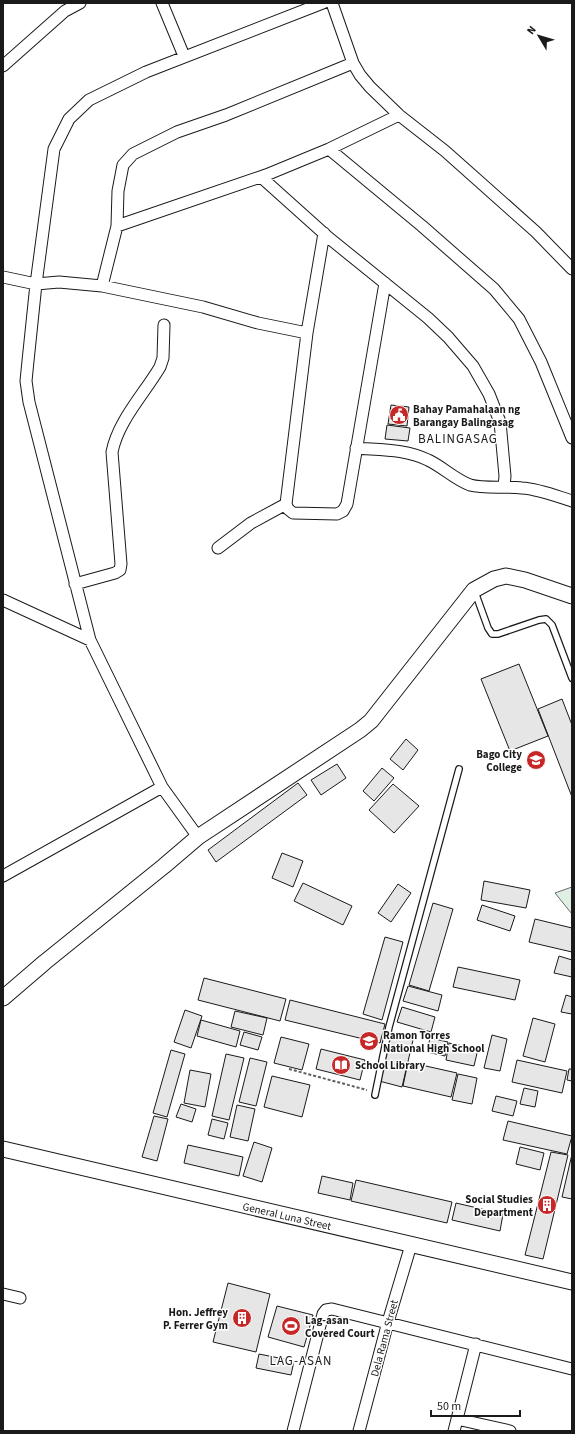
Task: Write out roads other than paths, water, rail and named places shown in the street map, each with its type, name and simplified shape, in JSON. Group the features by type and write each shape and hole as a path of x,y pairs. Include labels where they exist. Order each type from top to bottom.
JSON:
{"street":[{"path":"3,66 65,11 80,3"},
{"path":"162,3 184,56"},
{"path":"198,836 162,787 90,640 29,402 26,381 36,284 54,149 69,119 89,100 146,72 184,56 323,3"},
{"path":"332,3 353,63 360,75 370,87 399,115 444,151 536,232 572,269"},
{"path":"102,286 117,226 118,191 123,165 133,154 177,132 226,115 353,63"},
{"path":"117,226 261,177 329,149 399,115"},
{"path":"329,149 422,226 494,289 519,319 527,333 541,362 572,438"},
{"path":"261,177 324,233 428,318 448,337 472,366 489,394 500,422 505,476 504,486"},
{"path":"324,233 307,333 286,504 288,509 293,513 337,514 343,511 347,504 385,283"},
{"path":"3,278 36,284 59,282 102,286 203,307 258,323 307,333"},
{"path":"75,584 116,573 120,570 121,564 112,452 114,441 122,425 160,366 163,358 164,325"},
{"path":"356,448 409,452 428,460 457,479 471,485 484,487 504,486 524,488 572,501"},
{"path":"218,548 251,523 286,504"},
{"path":"3,998 45,962 164,866 198,836 335,747 371,721 474,590 494,579 506,576 524,580 572,596"},
{"path":"3,600 90,640"},
{"path":"3,876 162,787"},
{"name":"General Luna Street","path":"3,1149 572,1282"},
{"name":"Dela Rama Street","path":"359,1431 388,1322 411,1245"},
{"path":"3,1294 20,1298"},
{"path":"293,1431 323,1314 326,1310 332,1309 388,1322 572,1368"},
{"path":"454,1431 476,1344"},
{"path":"457,1419 510,1431"}],"lane":[{"path":"474,590 488,628 492,634 498,634 546,619 552,625 572,678"},
{"path":"375,1094 389,1027 459,769"}],"place":[{"name":"Bahay Pamahalaan ng Barangay Balingasag","path":"399,415"},
{"name":"Bago City College","path":"536,760"},
{"name":"Ramon Torres National High School","path":"369,1041"},
{"name":"School Library","path":"341,1065"},
{"name":"Social Studies Department","path":"547,1205"},
{"name":"Hon. Jeffrey P. Ferrer Gym","path":"242,1318"},
{"name":"Lag-asan Covered Court","path":"291,1326"}],"district":[{"name":"BALINGASAG","path":"458,438"},
{"name":"LAG-ASAN","path":"301,1360"}]}
